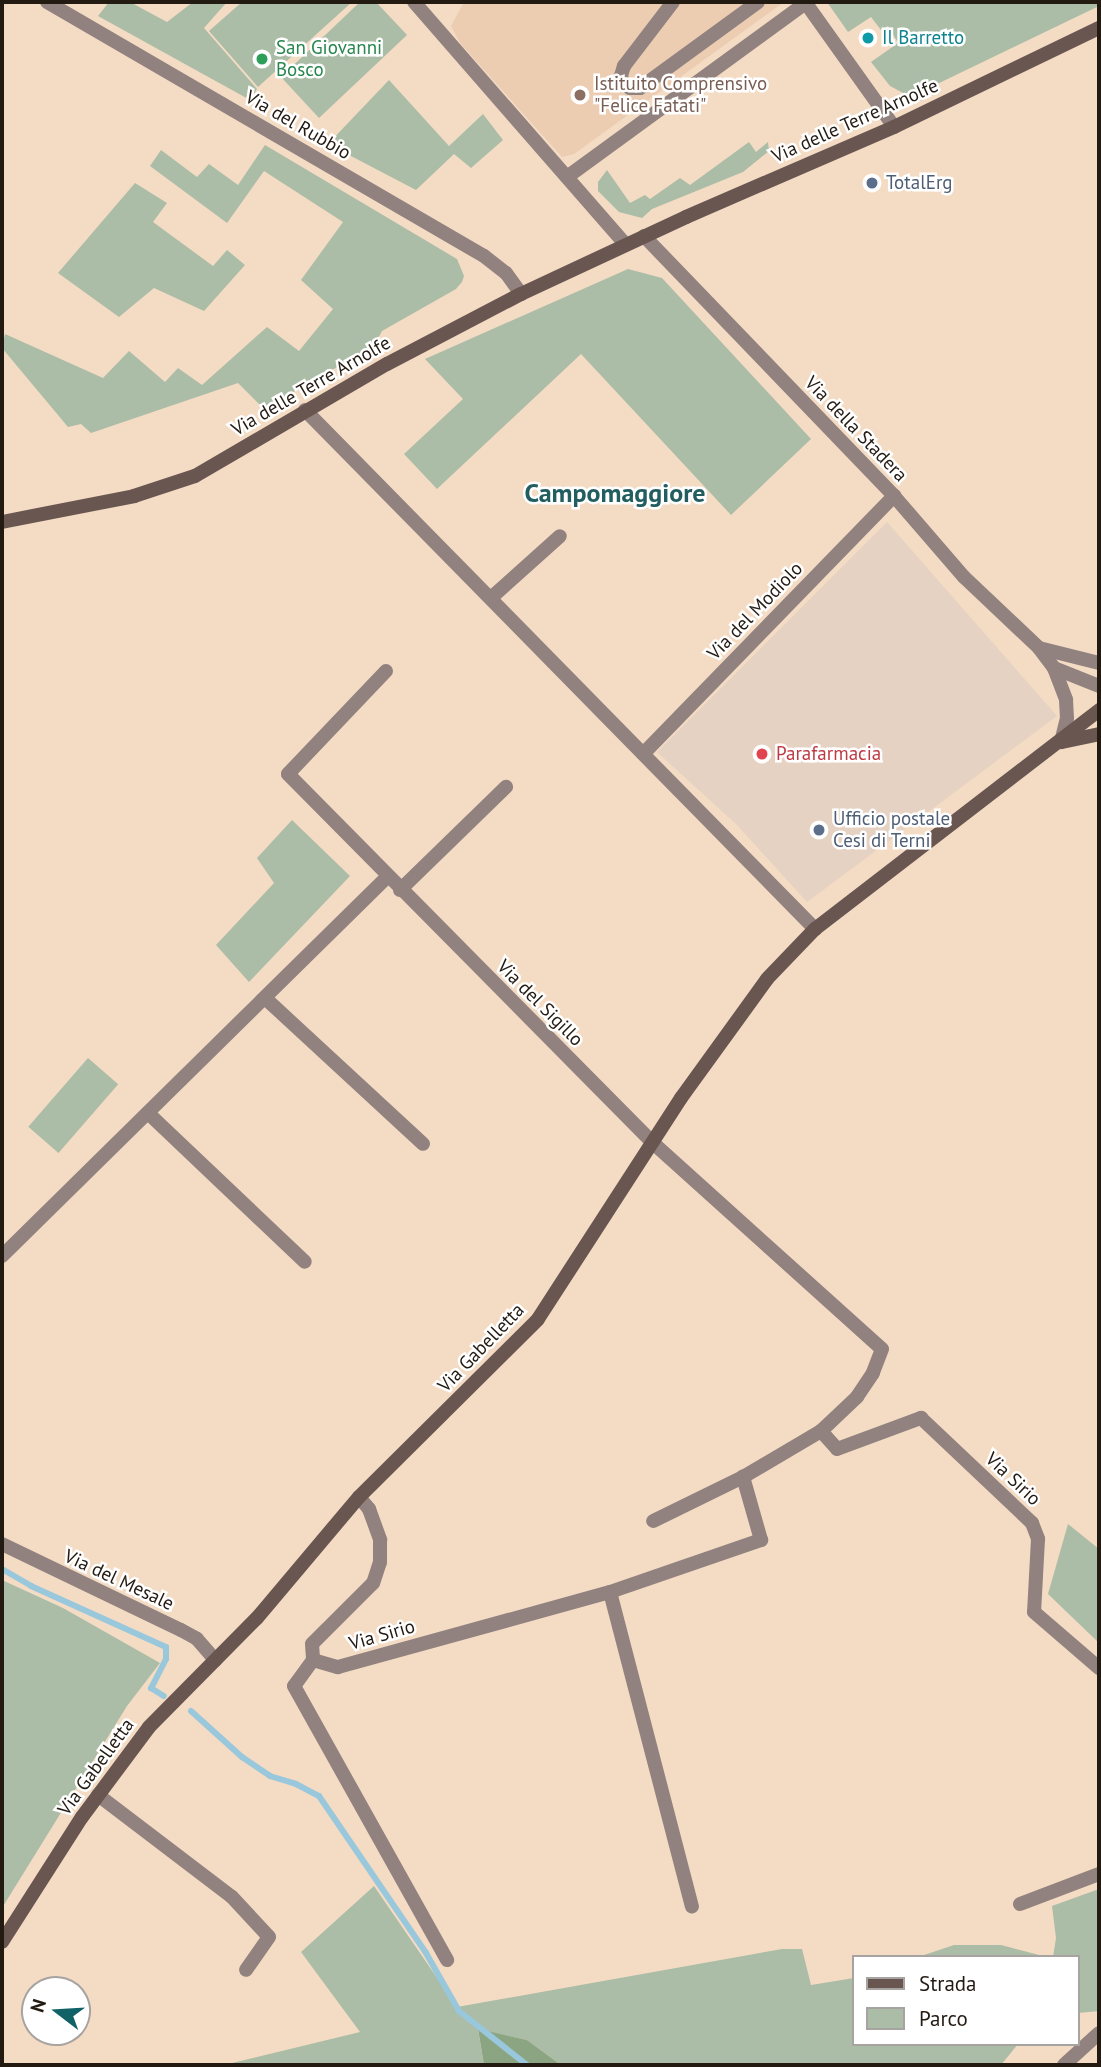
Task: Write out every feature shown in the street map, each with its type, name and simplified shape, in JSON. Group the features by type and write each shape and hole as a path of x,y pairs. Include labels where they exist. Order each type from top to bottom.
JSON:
{"street":[{"name":"Via del Rubbio","path":"47,2 484,256 506,273 521,294"},
{"path":"414,2 626,245"},
{"path":"673,2 624,66 621,76 623,84 630,88 640,88 758,2"},
{"path":"567,177 806,2 894,127"},
{"name":"Via delle Terre Arnolfe","path":"2,522 166,488 195,476 305,410 521,294 644,236 894,127 1099,29"},
{"name":"Via della Stadera","path":"644,236 894,496 964,577 1039,648 1054,668 1066,700 1068,718 1061,742"},
{"path":"305,410 492,597 815,929"},
{"name":"Via del Modiolo","path":"644,752 894,496"},
{"path":"492,597 560,536"},
{"name":"Via della Stadera","path":"1039,648 1099,663"},
{"path":"1054,668 1099,686"},
{"name":"Via del Sigillo","path":"386,671 288,774 652,1142"},
{"name":"Via Gabelletta","path":"2,1942 98,1795 149,1727 291,1580 359,1497 538,1319 652,1142 766,979 815,929 1061,742 1099,709"},
{"name":"Via Gabelletta","path":"1061,742 1099,734"},
{"path":"400,890 506,787"},
{"path":"2,1256 387,877"},
{"path":"265,998 423,1144"},
{"path":"148,1113 304,1262"},
{"path":"652,1142 883,1349 873,1373 857,1396 821,1432 743,1477 653,1521"},
{"name":"Via Sirio","path":"821,1432 837,1449 921,1418 1032,1523 1038,1539 1034,1612 1099,1668"},
{"name":"Via Sirio","path":"359,1497 369,1509 380,1540 378,1573 373,1583 312,1644 313,1660 338,1667 610,1592 761,1540 743,1477"},
{"name":"Via del Mesale","path":"2,1544 181,1630 197,1639 215,1660"},
{"path":"610,1592 692,1907"},
{"path":"313,1660 293,1686 447,1960"},
{"path":"98,1795 232,1897 269,1937 246,1970"},
{"path":"1020,1904 1099,1874"},
{"path":"1064,2065 1099,2033"}],"shaded area":[{"name":"Istituito Comprensivo \"Felice Fatati\"","path":"464,2 784,2 574,154 562,157 460,43 451,26"},
{"path":"887,522 1057,716 807,902 737,825 657,752"}],"green space":[{"path":"109,2 130,2 167,22 193,2 227,2 204,28 257,89 250,100 98,16"},
{"name":"San Giovanni Bosco","path":"242,2 352,2 258,87 209,31"},
{"path":"360,2 376,2 407,35 319,118 281,77"},
{"path":"827,2 1099,2 1099,6 933,86 907,95 890,86 871,62 898,43 888,26 881,30 871,17 848,32"},
{"path":"389,80 449,146 483,114 503,140 471,168 454,154 416,190 328,144"},
{"path":"749,142 756,152 768,142 769,151 743,172 652,209 642,218 619,212 598,191 598,182 607,170 630,203 645,195 650,199 680,178 690,185"},
{"path":"265,145 457,259 464,276 462,282 456,289 382,331 374,346 264,409 238,383 91,433 81,424 68,427 2,348 5,334 103,378 129,351 165,382 178,368 202,385 267,327 299,351 333,309 301,280 343,222 264,171 227,223 150,166 161,150 197,177 209,164 238,185"},
{"path":"135,183 167,203 153,222 213,266 227,250 245,265 204,311 154,288 119,317 58,273"},
{"path":"628,269 662,278 811,439 731,515 581,354 437,489 404,454 463,399 425,359"},
{"path":"292,820 350,876 249,982 216,945 274,883 257,858"},
{"path":"88,1058 118,1084 58,1153 28,1127"},
{"path":"1068,1524 1099,1549 1099,1643 1048,1594"},
{"path":"2,1580 63,1608 160,1663 127,1706 2,1908"},
{"path":"374,1886 457,2007 782,1949 802,1949 811,1985 852,1978 852,2046 1016,2046 1001,2065 561,2065 527,2040 478,2030 484,2065 224,2065 360,2032 301,1952"},
{"path":"1099,1889 1099,2011 1080,2013 1080,1955 1053,1955 1056,1938 1052,1906"},
{"path":"954,1945 1001,1945 1039,1955 924,1955"},
{"path":"478,2029 527,2040 561,2065 484,2065"}],"waterway":[{"path":"2,1569 31,1586 166,1647 166,1659 151,1688 164,1696"},
{"path":"191,1711 242,1757 270,1776 296,1784 319,1796 426,1953 459,2011 527,2065"}],"place":[{"name":"Il Barretto","path":"868,38"},
{"name":"San Giovanni Bosco","path":"262,59"},
{"name":"Istituito Comprensivo \"Felice Fatati\"","path":"580,95"},
{"name":"TotalErg","path":"872,183"},
{"name":"Parafarmacia","path":"762,754"},
{"name":"Ufficio postale Cesi di Terni","path":"819,830"}],"district":[{"name":"Campomaggiore","path":"615,493"}]}
